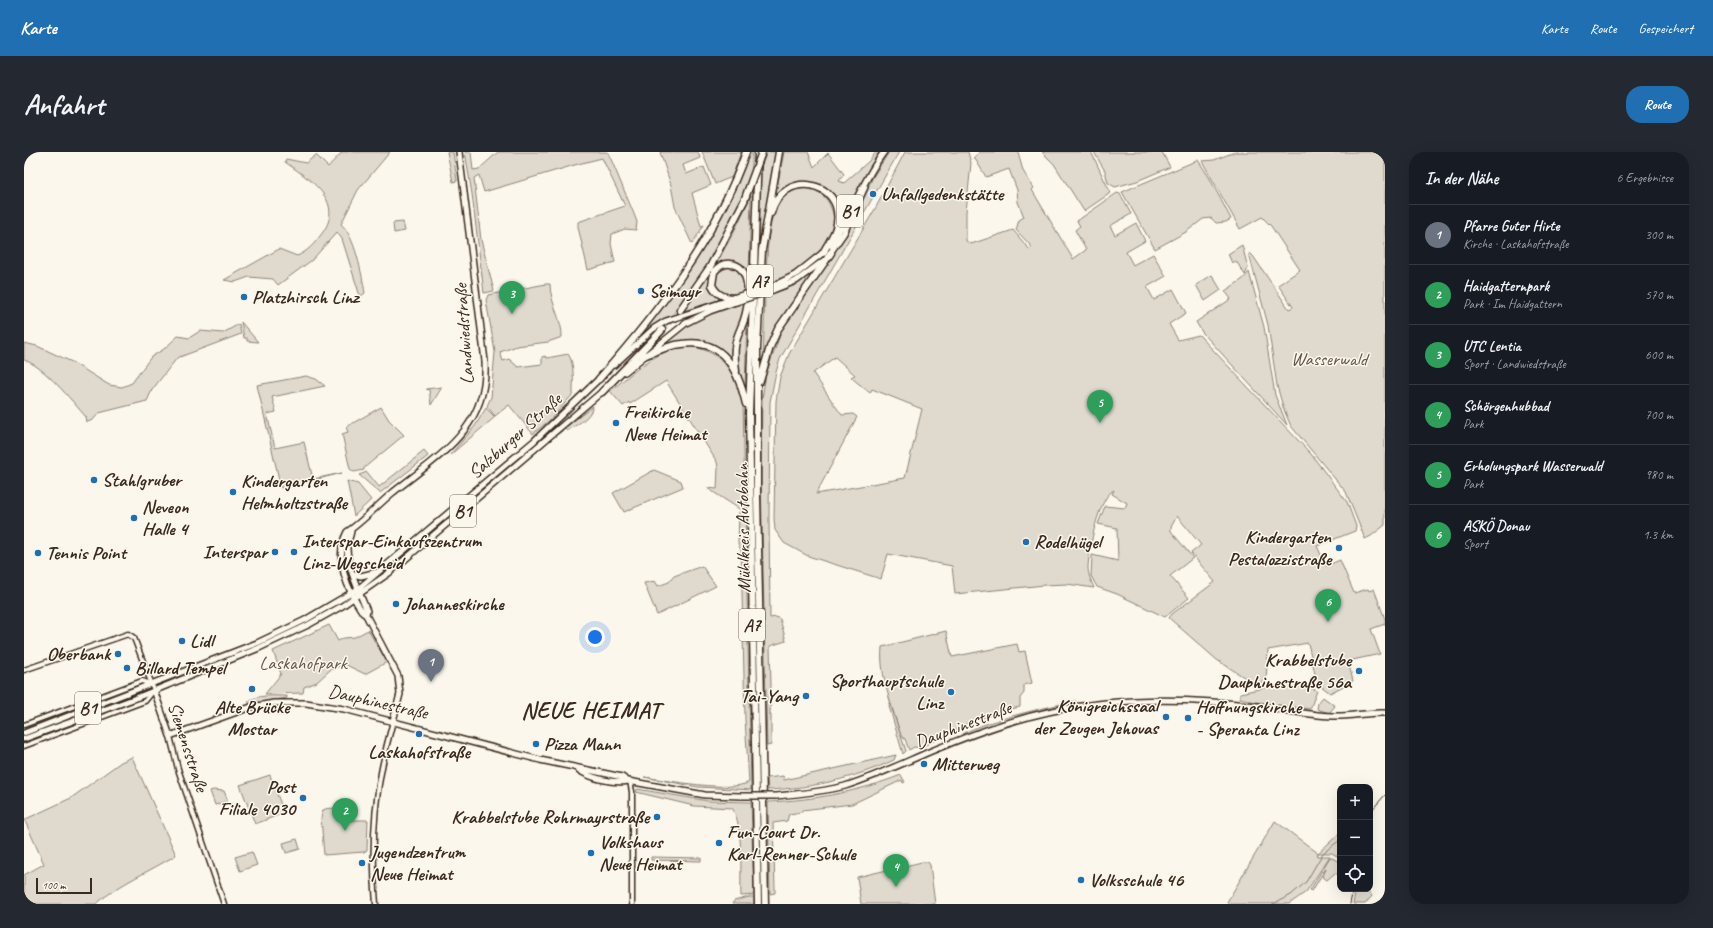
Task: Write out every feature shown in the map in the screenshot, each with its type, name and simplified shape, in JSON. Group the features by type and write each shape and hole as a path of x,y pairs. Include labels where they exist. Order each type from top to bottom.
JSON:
{"highway":[{"path":"599,379 653,315 691,261 727,199 746,152"},
{"name":"Mühlkreis Autobahn","path":"758,152 750,340 749,414 758,904"},
{"path":"680,310 710,267 744,201 762,152"},
{"name":"Mühlkreis Autobahn","path":"766,904 756,411 759,292 762,250 779,152"},
{"path":"756,411 760,397 763,282 769,219 776,199 787,189 802,184 812,186 826,192 834,202 838,214 837,226 822,253"},
{"path":"760,381 770,347 778,329 831,253"},
{"path":"736,299 726,298 720,295 712,285 714,272 726,264 733,264 742,269 747,282 746,314 735,346 736,371 749,414"},
{"path":"602,392 662,330"},
{"path":"643,356 674,345 698,344 720,353 736,371"}],"main road":[{"name":"Landwiedstraße","path":"353,599 347,584 342,554 345,536 457,439 475,416 482,400 486,377 485,361 459,152"},
{"name":"Salzburger Straße","path":"773,288 795,275 822,253 836,237 874,166 884,152"},
{"name":"Salzburger Straße","path":"24,732 257,643 311,617 358,589 534,441 599,379 662,323 680,315 773,288 804,277 831,253 844,233 874,166"},
{"name":"Salzburger Straße","path":"24,740 154,690 282,638 353,599 389,573 643,356 686,323 736,299"},
{"path":"351,530 347,548 353,574 367,611 366,615"},
{"name":"B1","path":"353,574 359,576 380,572"},
{"path":"353,599 366,615 391,659 398,676 400,694 393,721"},
{"name":"Siemensstraße","path":"154,690 170,736"},
{"name":"Dauphinestraße","path":"170,736 248,708 274,703 291,702 323,704 579,770 587,769 622,777 629,781 697,794 776,796 821,791 856,782 893,769 927,753 999,726 1046,712 1079,706 1121,703 1180,702 1252,705 1333,716 1385,713"}],"street":[{"path":"24,670 128,634 134,638 154,690"},
{"path":"24,726 142,680 151,684"},
{"name":"Salzburger Straße","path":"24,746 145,701 154,690"},
{"path":"376,904 372,860 375,807 381,771 393,721"},
{"name":"Siemensstraße","path":"170,736 178,769 224,904"},
{"path":"629,781 632,792 632,904"}],"green space":[{"path":"342,152 390,152 358,190 341,224 346,230 354,246 360,266 365,293 361,296 359,293 342,239 337,232 312,260 278,285 273,279 249,277 235,282 224,280 279,249 297,256 313,245 328,224 330,213 328,202 314,184 285,162 286,159 306,163 316,155 328,167"},
{"path":"447,152 453,152 457,181 453,182"},
{"path":"465,152 471,152 473,170 479,169 498,152 608,152 637,222 636,230 625,229 612,234 611,244 615,262 588,270 578,222 625,206 602,158 484,192 479,175 474,178 481,240 494,291 484,293 472,194"},
{"path":"660,152 698,152 700,158 683,165 686,174 704,167 711,185 692,193 701,226 704,225 692,244 675,207 671,185"},
{"path":"702,152 741,152 732,177 715,184"},
{"path":"748,152 752,152 752,176 741,203 711,260 673,314 660,322 627,351 681,282 698,257 727,206"},
{"path":"767,152 776,152 760,250 759,172"},
{"path":"784,152 808,152 814,167 828,153 844,174 839,181 844,183 869,161 876,152 879,152 845,214 840,213 839,207 811,183 797,183 776,193"},
{"path":"889,152 899,152 780,359 776,372 770,402 770,618 776,617 780,619 786,641 770,646 771,745 767,746 761,477 762,399 766,374 783,327 847,232 873,177"},
{"path":"905,152 968,152 971,163 966,212 966,241 971,244 1013,230 1029,249 1032,247 1016,230 1019,220 1024,217 1018,202 1017,190 1009,169 986,177 974,157 980,152 1018,152 1023,171 1034,188 1032,190 1073,259 1086,250 1075,230 1080,226 1077,221 1117,193 1120,194 1131,214 1110,226 1115,235 1136,223 1145,241 1126,252 1133,265 1153,254 1166,276 1147,287 1154,300 1173,289 1186,313 1169,324 1178,340 1199,335 1311,454 1347,502 1356,526 1355,531 1317,546 1326,566 1340,560 1354,593 1374,589 1385,619 1385,624 1371,629 1380,654 1348,661 1353,681 1330,693 1317,683 1308,643 1268,650 1266,681 1255,684 1217,660 1169,618 1172,614 1215,582 1191,553 1201,545 1177,516 1171,527 1171,531 1193,558 1170,576 1189,598 1165,617 1117,594 1097,587 1091,576 1092,555 1118,561 1117,528 1098,524 1105,506 1125,508 1127,503 1112,494 1114,490 1108,495 1103,503 1092,537 1088,567 1089,575 1094,588 1067,584 955,594 952,566 888,554 881,579 808,556 784,543 775,530 774,519 776,401 780,377 789,354 875,209","holes":["835,357 855,375 851,377 870,393 872,389 922,409 905,478 816,494 857,417 853,414 842,415 813,373"]},
{"path":"1042,152 1091,152 1110,191 1109,194 1084,211 1054,164"},
{"path":"1094,152 1162,152 1170,167 1137,181 1115,187 1108,183 1105,171"},
{"name":"Wasserwald","path":"1235,152 1385,152 1385,525 1365,539 1346,492 1291,426 1284,410 1277,386 1268,325 1249,254 1250,253 1253,256 1289,309 1293,307 1278,285 1300,270 1271,226 1262,217 1240,229 1202,161 1214,160"},
{"path":"1198,160 1209,177 1231,219 1226,222 1216,223 1211,218 1203,219 1186,232 1155,249 1122,192"},
{"path":"809,188 823,195 831,208 834,221 831,234 824,245 802,266 790,274 766,284 767,250 774,211 779,201 788,192"},
{"path":"751,195 749,277 742,267 734,262 726,261 718,265 713,271 710,280 712,289 719,298 718,300 680,312 711,271 729,242"},
{"path":"403,222 405,231 394,233 393,223"},
{"path":"1242,245 1248,268 1245,275 1236,261 1232,263 1228,254"},
{"path":"728,267 737,269 742,274 745,291 727,294 718,290 715,281 717,273"},
{"path":"1249,272 1264,327 1275,395 1287,425 1202,332 1196,322 1231,299 1225,291 1243,279"},
{"path":"813,273 780,322 763,362 765,296 788,288"},
{"path":"1212,275 1221,290 1205,301 1196,285"},
{"path":"550,284 552,298 561,325 562,337 548,342 517,346 500,352 503,361 509,359 518,367 542,364 542,357 545,356 547,358 568,354 572,362 573,394 551,419 533,434 509,405 495,416 487,406 491,397 495,352 486,300 488,295"},
{"path":"744,303 733,363 701,342 650,353 689,323 706,315"},
{"path":"747,315 745,390 739,368 738,352 740,336"},
{"path":"241,322 258,342 247,341 247,338 244,338"},
{"path":"239,324 241,334 177,358 152,390 147,401 99,413 93,420 87,422 86,417 49,376 24,360 24,343 37,346 72,362 109,385 122,387 132,383 151,357 164,349 178,336 189,338 200,331 223,333"},
{"path":"687,346 699,348 709,352 725,364 736,382 743,403 751,790 698,787 644,777 714,786 741,785 749,782 745,719 741,550 738,544 739,512 741,510 707,488 717,489 717,462 666,381 630,404 629,402 623,406 610,391 637,369 655,357 676,348"},
{"path":"306,376 316,379 325,386 272,397 276,412 267,414 275,448 304,442 313,479 342,473 281,488 257,385"},
{"path":"442,387 431,405 429,390 426,389"},
{"path":"593,406 583,421 567,431 565,429 551,439"},
{"path":"381,407 389,420 404,435 364,468 364,470 354,472 350,469 342,434 348,432 346,427"},
{"path":"486,408 495,417 450,455 475,426"},
{"path":"424,451 428,456 380,493 359,475 367,472 379,487"},
{"path":"654,470 681,481 683,487 624,512 613,493"},
{"path":"347,481 358,484 371,500 354,516"},
{"path":"702,566 716,586 657,615 644,583 655,581 658,586 669,582 674,576"},
{"name":"Laskahofpark","path":"329,625 338,641 344,638 355,637 368,630 387,662 365,674 344,664 330,670 317,682 304,687 303,693 265,694 281,674 273,651"},
{"name":"Sporthauptschule Linz","path":"946,631 952,657 1017,644 1019,652 1025,651 1032,683 1024,685 1024,693 1020,698 1020,707 1002,711 966,724 920,748 914,747 909,750 905,739 901,736 887,692 883,669 882,647"},
{"path":"1292,682 1307,685 1317,691 1310,709 1255,702 1240,698 1240,693"},
{"path":"287,696 287,698 250,704 248,702 251,699 261,697"},
{"path":"1323,697 1335,706 1329,713 1317,709 1318,703"},
{"path":"1076,701 1010,719 959,737 980,726 1033,710"},
{"path":"890,703 906,751 903,754 889,706"},
{"path":"896,755 894,760 879,767 848,777 816,785 768,790 767,778 783,776 784,780"},
{"path":"132,757 176,855 115,890 96,904 27,904 24,899 24,875 44,864 25,821 26,819 71,798 121,762"},
{"path":"270,775 284,813 255,824 240,785"},
{"path":"901,775 905,782 903,783 902,780 852,804 802,810 802,812 789,814 787,821 773,823 775,893 770,894 768,802 836,794 869,786"},
{"path":"637,789 708,801 751,802 754,895 741,896 740,838 736,816 732,808 694,806 636,792"},
{"path":"210,791 224,791 228,801 215,805"},
{"path":"347,806 350,820 368,820 367,850 364,852 324,855 321,818 323,810"},
{"path":"1275,821 1318,853 1317,856 1330,856 1306,892 1289,904 1228,904 1227,902"},
{"path":"1337,836 1337,856 1332,853 1318,853"},
{"path":"297,839 300,849 286,853 283,843"},
{"path":"252,852 257,865 240,871 235,857"},
{"path":"651,857 701,858 701,861 651,860"},
{"path":"1330,857 1337,860 1337,874 1335,873 1327,880 1323,877 1326,868 1312,891 1310,890"},
{"path":"922,862 928,862 930,865 935,904 861,904 857,877"},
{"path":"1355,892 1369,892 1372,896 1365,904 1353,904"},
{"path":"754,897 754,904 732,904 734,901"}],"waterway":[{"path":"1273,904 1291,895 1306,882 1323,853 1337,842"}],"tunnel":[{"path":"662,330 680,310"}],"tram line":[{"path":"1373,809 1385,795"},
{"path":"1350,904 1352,892"}],"place":[{"name":"Unfallgedenkstätte","path":"873,194"},
{"name":"Seimayr","path":"641,291"},
{"name":"Platzhirsch Linz","path":"244,297"},
{"name":"UTC Lentia","path":"512,314"},
{"name":"Freikirche Neue Heimat","path":"616,423"},
{"name":"Erholungspark Wasserwald","path":"1100,423"},
{"name":"Stahlgruber","path":"94,480"},
{"name":"Kindergarten Helmholtzstraße","path":"233,492"},
{"name":"Neveon Halle 4","path":"134,518"},
{"name":"Rodelhügel","path":"1026,542"},
{"name":"Kindergarten Pestalozzistraße","path":"1339,548"},
{"name":"Interspar","path":"275,552"},
{"name":"Interspar-Einkaufszentrum Linz-Wegscheid","path":"294,552"},
{"name":"Tennis Point","path":"38,553"},
{"name":"Johanneskirche","path":"396,604"},
{"name":"ASKÖ Donau","path":"1328,622"},
{"name":"Lidl","path":"182,641"},
{"name":"Oberbank","path":"118,654"},
{"name":"Billard Tempel","path":"127,668"},
{"name":"Krabbelstube Dauphinestraße 56a","path":"1359,671"},
{"name":"Pfarre Guter Hirte","path":"431,682"},
{"name":"Alte Brücke Mostar","path":"252,689"},
{"name":"Sporthauptschule Linz","path":"951,692"},
{"name":"Tai-Yang","path":"806,696"},
{"name":"Königreichssaal der Zeugen Jehovas","path":"1166,717"},
{"name":"Hoffnungskirche - Speranta Linz","path":"1188,718"},
{"name":"Laskahofstraße","path":"419,734"},
{"name":"Pizza Mann","path":"536,744"},
{"name":"Mitterweg","path":"924,764"},
{"name":"Post Filiale 4030","path":"303,798"},
{"name":"Krabbelstube Rohrmayrstraße","path":"657,817"},
{"name":"Haidgatternpark","path":"345,831"},
{"name":"Fun-Court Dr. Karl-Renner-Schule","path":"719,843"},
{"name":"Volkshaus Neue Heimat","path":"591,853"},
{"name":"Jugendzentrum Neue Heimat","path":"362,863"},
{"name":"Volksschule 46","path":"1081,880"},
{"name":"Schörgenhubbad","path":"896,887"}],"district":[{"name":"NEUE HEIMAT","path":"591,710"}]}
